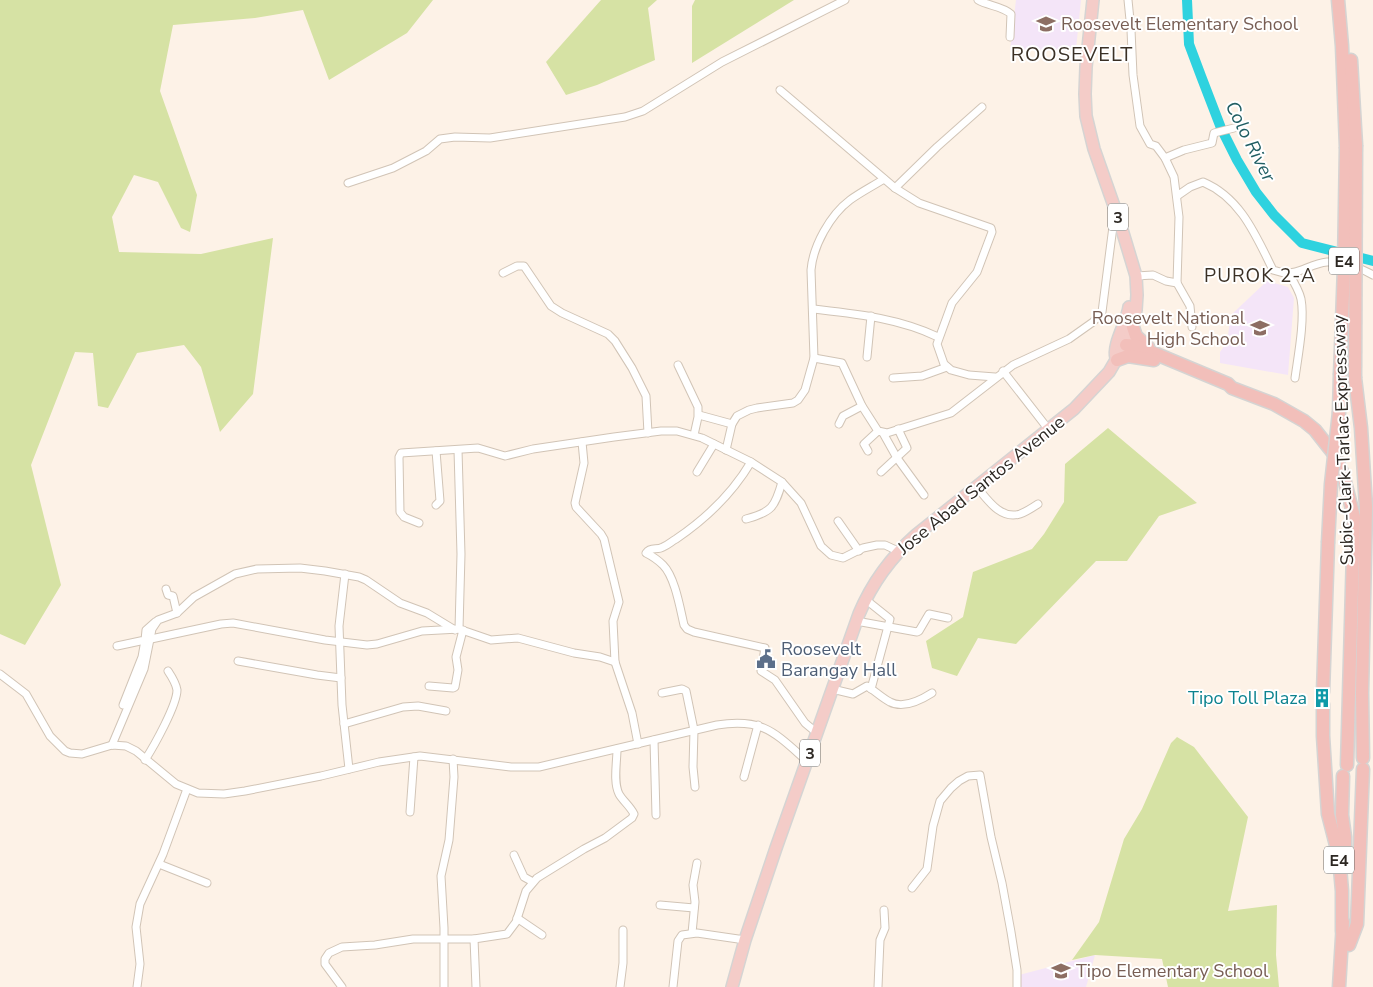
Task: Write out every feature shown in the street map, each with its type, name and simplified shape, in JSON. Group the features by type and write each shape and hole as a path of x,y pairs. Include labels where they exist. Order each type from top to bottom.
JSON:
{"highway":[{"name":"Jose Abad Santos Avenue","path":"1093,0 1086,67 1086,116 1094,150 1115,208 1136,276 1137,295 1130,323 1115,351 1117,360"},
{"name":"Subic-Clark-Tarlac Expressway","path":"1338,0 1351,146 1344,267 1339,412 1331,484 1328,543 1322,723 1328,814 1341,872 1342,931"},
{"name":"Subic-Clark-Tarlac Expressway","path":"1347,0 1355,378 1361,428 1366,507 1362,693 1363,764 1358,915 1357,924 1349,945"},
{"name":"Jose Abad Santos Avenue","path":"1129,254 1130,323"},
{"path":"1126,345 1124,337 1126,328 1130,323"},
{"name":"E4","path":"1130,323 1136,336 1155,357"},
{"name":"Jose Abad Santos Avenue","path":"732,987 745,940 856,621 865,599 880,573 898,551 916,535 1049,430 1088,395 1109,372 1126,345"},
{"name":"E4","path":"1126,345 1130,350 1155,357 1226,388 1232,388 1274,404 1304,421 1315,430 1334,454 1343,474 1354,518 1350,694 1344,725 1349,945 1348,987"},
{"name":"E4","path":"1117,360 1128,356 1155,357"},
{"name":"E4","path":"1339,987 1345,891 1345,838 1342,815 1345,770"}],"street":[{"path":"348,183 393,168 426,151 440,139 455,137 490,138 625,117 643,111 722,62 845,0"},
{"path":"978,0 985,5 1008,11 1011,14 1010,37"},
{"path":"1128,0 1133,75 1140,126 1150,144 1156,146 1165,158 1174,177 1179,232 1177,283 1190,306 1192,327"},
{"path":"780,90 895,188 919,203 991,228 992,232 977,272 952,303 938,337 936,344 947,368"},
{"path":"895,188 982,108"},
{"path":"1165,158 1184,150 1212,143 1214,133 1232,128"},
{"path":"726,450 732,424 737,416 749,410 789,404 798,400 805,390 814,358 811,294 812,259 817,243 827,226 849,201 884,179"},
{"path":"1177,196 1190,187 1203,182 1219,191 1243,213 1254,230 1274,270 1290,274 1326,262 1365,270 1373,275"},
{"path":"868,450 864,444 881,432 898,429 950,413 1003,371 1022,360 1069,339 1093,322 1102,312 1115,208"},
{"path":"503,273 517,266 524,266 552,306 611,336 644,389 647,404 648,433"},
{"path":"1290,274 1297,286 1301,300 1302,317 1295,378"},
{"path":"1136,276 1153,275 1166,281 1177,283"},
{"path":"813,309 871,316 907,324 938,337"},
{"path":"867,357 871,316"},
{"path":"814,358 842,363 862,406 924,495"},
{"path":"678,366 698,407 699,415 694,435"},
{"path":"894,378 922,376 947,368 969,375 995,377"},
{"path":"1003,371 1049,430"},
{"path":"839,424 843,416 862,406"},
{"path":"699,415 732,424"},
{"path":"882,472 908,448 898,429"},
{"path":"419,523 404,517 400,512 401,453 483,448 500,456 505,456 534,449 582,442 677,431 694,435 714,444 751,462 782,482 801,504 821,546 832,555 843,558 869,546 885,545 898,551"},
{"path":"582,442 584,463 575,503 576,507 604,539 619,602 613,621 615,662 632,713 638,744"},
{"path":"697,472 714,444"},
{"path":"430,686 455,687 458,670 456,657 459,630 461,554 458,450"},
{"path":"436,452 440,501 436,505"},
{"path":"751,462 733,490 713,510 663,548 652,548 646,553 668,571 684,625 687,629 764,648 762,671 775,680 805,723 817,733"},
{"path":"746,519 766,513 769,510 776,501 782,482"},
{"path":"976,486 996,509 1006,513 1020,514 1038,504"},
{"path":"838,521 858,551"},
{"path":"123,705 152,629 158,620 177,613 198,594 235,574 267,568 308,568 345,574 366,580 395,600 427,613 459,630 491,640 518,638 615,662"},
{"path":"345,574 339,611 340,678 349,769"},
{"path":"166,589 168,595 173,596 177,613"},
{"path":"865,599 890,620 871,689"},
{"path":"856,621 919,631 929,614 948,618"},
{"path":"117,646 233,623 367,645 422,631 459,630"},
{"path":"112,745 144,669 148,640"},
{"path":"238,661 340,678"},
{"path":"145,760 156,742 175,700 176,685 168,671"},
{"path":"0,674 26,694 50,736 65,751 70,754 82,754 112,745 131,748 168,778 187,790 198,793 229,793 320,776 379,762 414,757 432,756 511,767 539,767 694,730 736,722 758,725 780,738 807,761"},
{"path":"832,689 853,694 865,686 890,702 899,705 912,703 932,693"},
{"path":"662,694 682,689 686,691 694,730 693,767 695,788"},
{"path":"344,724 403,708 418,706 446,711"},
{"path":"744,777 758,725"},
{"path":"654,740 656,815"},
{"path":"342,987 325,964 325,959 329,953 335,949 403,940 474,938 506,934 513,926 526,891 533,882 567,859 605,838 632,818 634,814 632,810 617,790 617,749"},
{"path":"410,812 414,757"},
{"path":"444,987 442,876 449,840 454,776 453,759"},
{"path":"912,888 927,869 932,826 940,801 951,788 968,776 980,775 991,837 1008,912 1017,970 1017,987"},
{"path":"137,987 140,964 136,936 136,917 140,904 159,864 187,790"},
{"path":"514,855 524,877 533,882"},
{"path":"692,933 693,885 697,863"},
{"path":"159,864 207,883"},
{"path":"660,905 694,908"},
{"path":"878,987 880,940 885,928 884,910"},
{"path":"517,918 542,935"},
{"path":"620,987 623,963 623,930"},
{"path":"673,987 679,937 682,935 692,933 745,940"},
{"path":"474,938 476,987"}],"shaded area":[{"name":"Roosevelt Elementary School","path":"1016,0 1081,0 1076,49 1010,50"},
{"name":"Roosevelt National High School","path":"1267,281 1288,287 1294,298 1288,375 1220,363 1220,352 1227,342 1231,315"},
{"name":"Tipo Elementary School","path":"1095,955 1086,987 1019,987 1019,975"}],"green space":[{"path":"0,0 433,0 407,33 329,80 303,10 255,18 173,25 160,91 197,195 190,232 181,228 158,182 134,175 112,217 119,252 201,254 273,238 253,394 220,432 201,367 184,345 137,353 108,408 98,406 93,353 75,352 31,465 61,585 25,645 0,634"},
{"path":"601,0 657,0 648,8 655,60 597,85 566,95 546,62"},
{"path":"695,0 794,0 692,63 692,6"},
{"path":"1108,428 1197,503 1159,516 1127,561 1096,561 1016,644 978,638 957,676 932,668 926,641 963,617 973,572 1032,549 1064,502 1065,464"},
{"path":"1177,737 1194,747 1248,817 1228,911 1277,905 1276,955 1279,987 1168,987 1162,959 1095,955 1072,960 1099,922 1124,839 1142,809 1171,743"}],"waterway":[{"name":"Colo River","path":"1187,0 1189,44 1221,128 1256,192 1274,215 1302,243 1373,261"}],"place":[{"name":"Roosevelt Elementary School","path":"1046,24"},
{"name":"Roosevelt National High School","path":"1260,328"},
{"name":"Roosevelt Barangay Hall","path":"766,659"},
{"name":"Tipo Toll Plaza","path":"1322,698"},
{"name":"Tipo Elementary School","path":"1061,971"}],"district":[{"name":"ROOSEVELT","path":"1072,54"},
{"name":"PUROK 2-A","path":"1260,275"}]}
